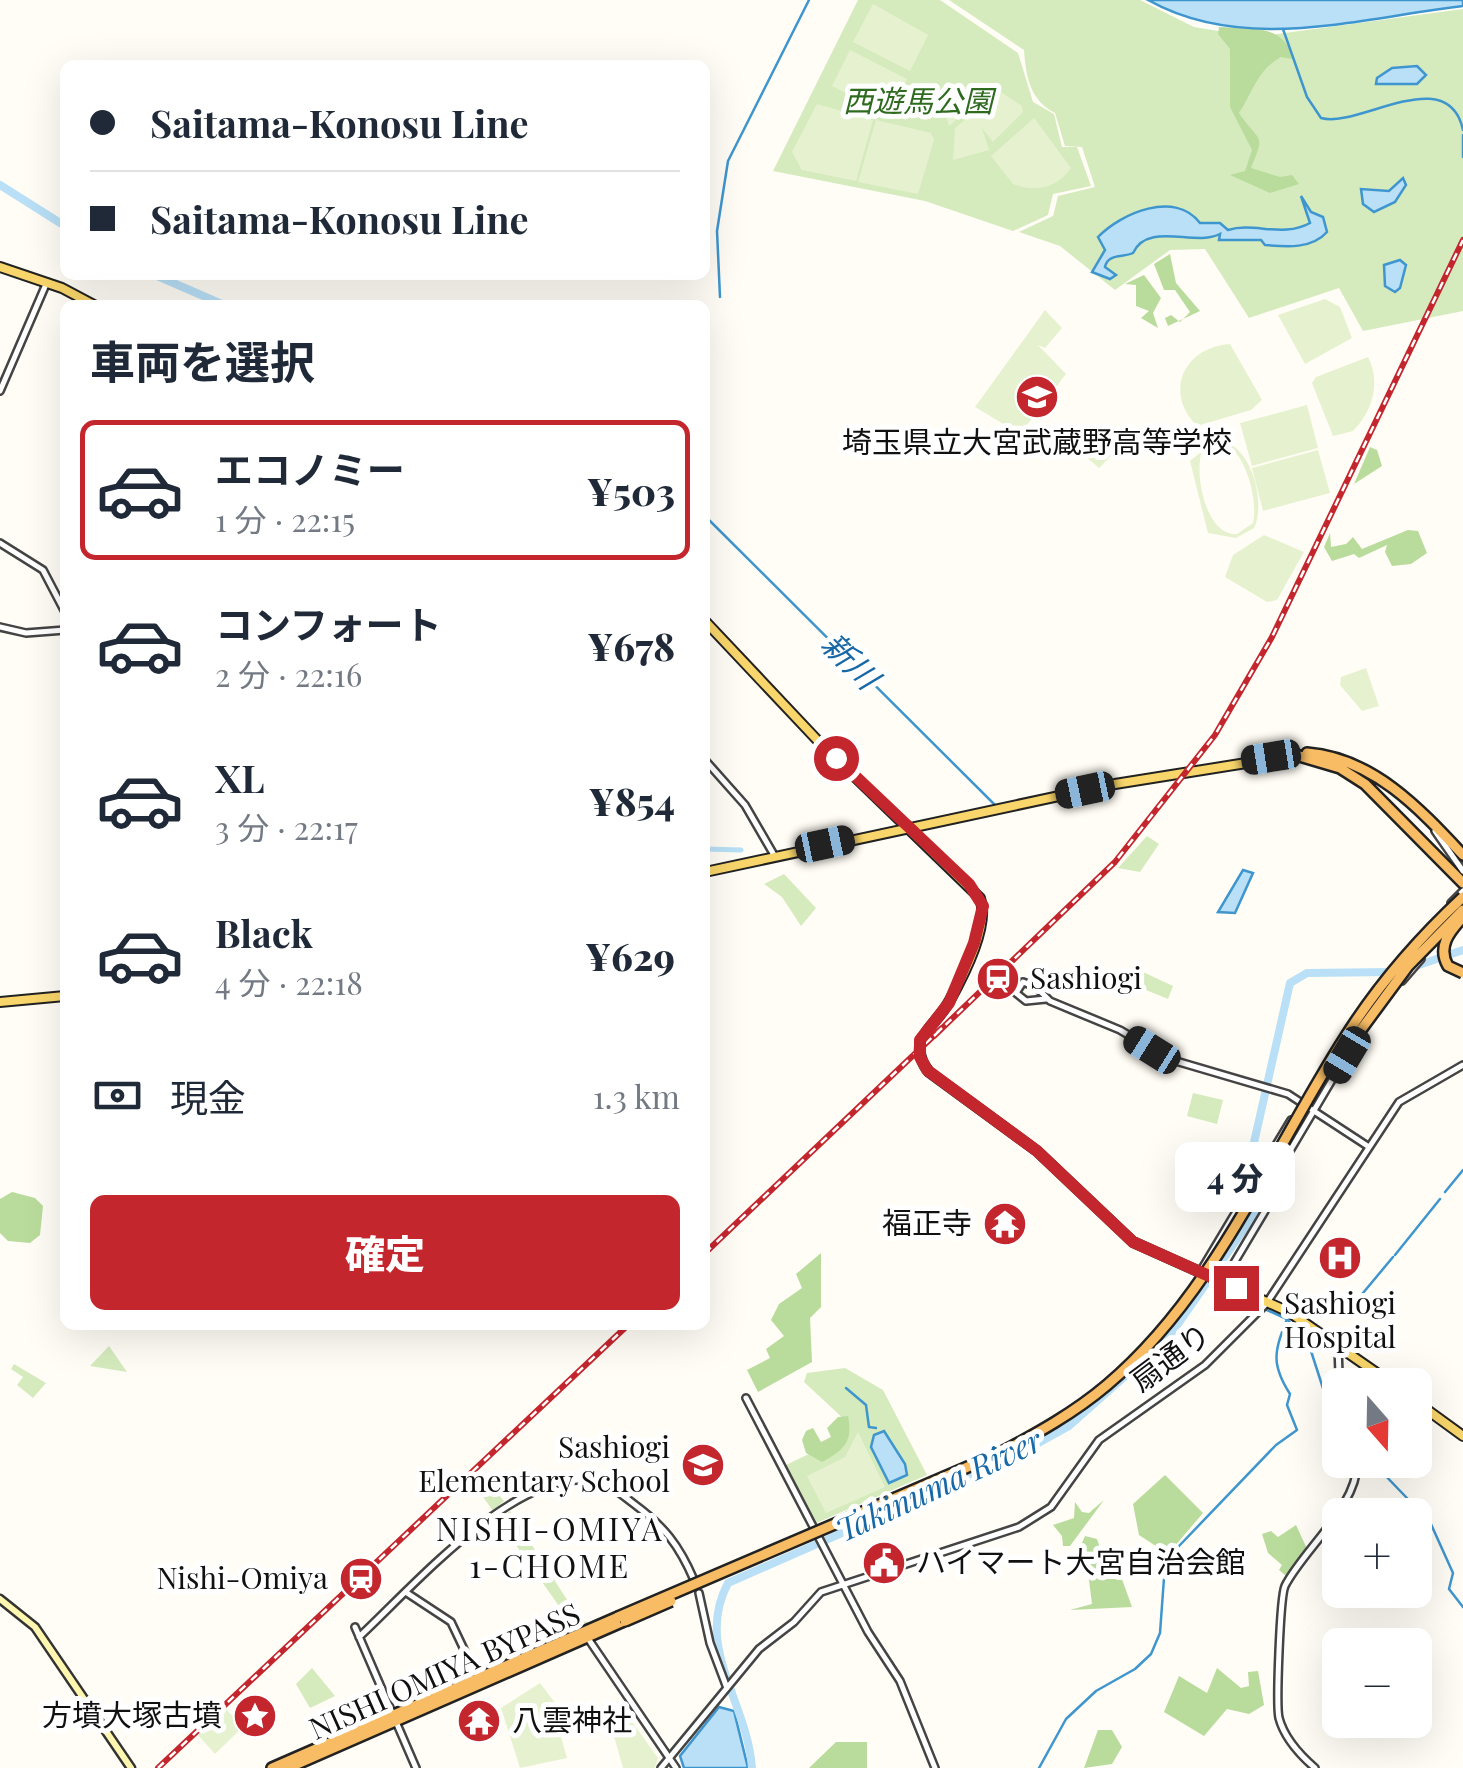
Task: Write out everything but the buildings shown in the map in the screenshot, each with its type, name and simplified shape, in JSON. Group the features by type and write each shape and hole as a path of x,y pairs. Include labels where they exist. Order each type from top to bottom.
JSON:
{"highway":[{"path":"1296,755 1349,761 1401,795 1463,855"},
{"path":"1296,755 1340,768 1379,797 1463,881"},
{"path":"1401,795 1396,804 1403,820"},
{"name":"NISHI OMIYA BYPASS","path":"479,1682 998,1454 1042,1431 1106,1386 1155,1337 1195,1286 1347,1033 1404,958 1463,894"},
{"path":"1463,915 1447,937 1443,952 1448,966 1463,974"},
{"name":"NISHI OMIYA BYPASS","path":"272,1768 999,1460 1053,1430 1112,1387 1154,1346 1196,1294 1352,1039 1408,966 1463,915"},
{"name":"NISHI OMIYA BYPASS","path":"288,1768 394,1717"}],"main road":[{"path":"0,267 47,282 84,300"},
{"path":"710,626 820,743 974,889 983,910 949,1003 920,1040 924,1065 943,1085 1037,1151 1133,1242 1268,1302 1371,1368"},
{"path":"710,871 1188,770 1296,755"},
{"path":"0,1002 60,996"},
{"path":"1432,1413 1463,1436"},
{"path":"0,1599 34,1626 131,1768"}],"street":[{"path":"0,390 47,282"},
{"path":"0,542 43,570 60,602"},
{"path":"0,627 26,633 60,630"},
{"path":"710,766 740,799 774,855"},
{"path":"1413,805 1463,870"},
{"path":"1200,1272 1302,1102 1383,978 1463,894"},
{"path":"1217,1280 1265,1211 1265,1193 1314,1110 1393,992 1463,915"},
{"path":"1046,999 1027,1001 1016,993 1022,982 1034,986 1046,999 1120,1030 1169,1059 1272,1087 1369,1146"},
{"path":"1027,1001 1034,986"},
{"name":"扇通り","path":"729,1686 767,1641 831,1586 963,1547 1037,1518 1058,1500 1099,1440 1209,1362 1268,1302 1406,1096 1463,1065"},
{"path":"1338,1344 1339,1368"},
{"path":"746,1398 842,1582 900,1681 935,1768"},
{"path":"1314,1768 1296,1749 1279,1716 1280,1604 1285,1586 1323,1536 1352,1478"},
{"path":"360,1637 479,1526 520,1497 582,1480 612,1488 659,1522 678,1544 694,1580"},
{"path":"407,1593 452,1622 479,1682"},
{"path":"661,1768 729,1686 710,1643 700,1593"},
{"path":"355,1627 416,1768"},
{"path":"587,1637 676,1768"}],"green space":[{"name":"西遊馬公園","path":"858,0 940,0 1018,53 1033,102 1054,114 1062,147 1077,147 1091,186 1053,194 1048,215 1013,231 925,201 773,171"},
{"path":"949,0 1140,0 1194,27 1255,37 1463,9 1463,311 1363,331 1339,288 1249,318 1205,249 1170,250 1115,290 1060,246 1019,232 1053,216 1058,196 1095,187 1082,147 1065,146 1055,113 1035,94 1024,50"},
{"path":"873,4 928,35 910,71 853,42"},
{"path":"1219,27 1264,30 1282,39 1288,47 1292,59 1281,57 1266,69 1239,113 1259,143 1251,168 1280,177 1292,175 1299,184 1270,193 1230,175 1245,171 1252,150 1230,107 1230,49 1218,34"},
{"path":"850,50 907,79 889,115 832,86"},
{"path":"987,83 1022,106 1023,112 993,142 982,128 989,150 953,160 955,128 972,114 977,119 978,100"},
{"path":"967,86 968,109 949,126 941,96"},
{"path":"817,104 873,120 856,181 802,170 792,152"},
{"path":"1034,118 1071,168 1053,184 1030,188 1013,184 991,156"},
{"path":"876,120 931,133 934,140 918,194 858,182"},
{"path":"1170,254 1176,283 1200,311 1183,319 1190,312 1175,290 1164,290 1154,264"},
{"path":"1144,275 1161,298 1153,313 1158,328 1141,318 1149,311 1136,306 1136,285 1125,284"},
{"path":"1325,299 1340,307 1352,338 1305,364 1278,315"},
{"path":"1161,308 1165,318 1171,315 1179,321 1168,326"},
{"path":"1045,310 1062,328 1045,348 1038,345 1066,374 1020,434 975,407"},
{"path":"1230,344 1262,400 1251,410 1197,426 1181,399 1184,373 1201,353"},
{"path":"1368,357 1374,386 1366,415 1353,431 1333,436 1312,383 1316,377"},
{"path":"1307,405 1318,448 1252,466 1240,423"},
{"path":"1102,435 1115,452 1099,468 1085,456"},
{"path":"1216,440 1228,443 1238,450 1257,489 1254,528 1236,538 1208,533 1190,461","holes":["1215,444 1228,445 1246,470 1254,503 1253,523 1237,534 1218,526 1211,516 1200,477 1201,454"]},
{"path":"1370,447 1377,450 1382,466 1354,484"},
{"path":"1318,450 1330,493 1263,511 1252,468"},
{"path":"1408,530 1418,531 1427,553 1411,564 1392,566 1385,552 1387,545 1359,558 1354,554 1332,561 1324,547 1330,533 1331,547 1346,544 1353,537 1362,549"},
{"path":"1264,535 1304,552 1277,600 1267,602 1225,577 1233,555"},
{"path":"1366,668 1379,706 1362,711 1340,685 1341,677"},
{"path":"1147,836 1159,844 1140,872 1118,868"},
{"path":"784,874 816,908 801,926 782,897 764,884"},
{"path":"1143,972 1173,986 1168,999 1141,988"},
{"path":"1193,1093 1223,1100 1217,1124 1187,1116"},
{"path":"12,1192 35,1198 43,1206 40,1235 30,1243 8,1241 0,1233 0,1199"},
{"path":"821,1253 821,1307 810,1318 812,1362 758,1392 747,1370 770,1358 766,1349 784,1336 771,1320 779,1304 802,1288 796,1274"},
{"path":"109,1346 127,1372 90,1366"},
{"path":"14,1364 46,1383 33,1398 17,1385 23,1377 11,1369"},
{"path":"845,1368 883,1390 927,1475 814,1524 784,1466 844,1437 846,1421 804,1382 807,1373"},
{"path":"848,1416 848,1439 841,1449 822,1462 806,1453 802,1440 806,1431 813,1428 821,1442 831,1437 827,1428 838,1417"},
{"path":"858,1432 885,1487 826,1513 807,1476 845,1457"},
{"path":"482,1474 504,1501 493,1511 474,1484"},
{"path":"1165,1475 1203,1513 1168,1554 1139,1535 1133,1504"},
{"path":"1104,1500 1070,1546 1063,1546 1062,1536 1053,1525 1074,1518 1075,1502 1082,1512 1089,1513"},
{"path":"510,1511 580,1620 590,1623 569,1631 571,1623 498,1520"},
{"path":"1296,1525 1308,1551 1286,1576 1279,1570 1282,1565 1268,1553 1262,1534 1271,1531 1278,1537"},
{"path":"1085,1536 1097,1539 1101,1551 1114,1557 1132,1607 1070,1610 1092,1604 1087,1564 1077,1554"},
{"path":"312,1668 335,1696 310,1708 296,1684"},
{"path":"1217,1668 1241,1688 1249,1686 1248,1672 1258,1671 1264,1705 1249,1714 1227,1709 1204,1736 1164,1712 1179,1676 1207,1693"},
{"path":"540,1683 559,1708 554,1712 567,1758 520,1768 501,1708"},
{"path":"226,1709 243,1727 215,1754 198,1735"},
{"path":"610,1722 633,1723 658,1758 655,1768 623,1768"},
{"path":"1098,1730 1112,1730 1122,1747 1112,1764 1084,1768"},
{"path":"836,1742 867,1742 867,1768 809,1768"}],"water":[{"path":"1148,0 1463,0 1463,6 1343,24 1263,29 1185,16"},
{"path":"1417,66 1426,75 1417,84 1376,84 1377,78 1392,68"},
{"path":"1403,178 1406,185 1395,202 1374,212 1363,204 1361,189 1389,191"},
{"path":"1301,196 1311,212 1323,217 1327,232 1314,241 1282,246 1265,245 1261,240 1219,240 1220,234 1198,238 1161,236 1149,238 1133,253 1109,260 1105,267 1116,275 1110,279 1092,272 1105,250 1098,237 1134,213 1177,208 1200,223 1220,223 1228,230 1289,229 1310,223"},
{"path":"1400,260 1406,265 1400,288 1395,292 1385,286 1384,265"},
{"path":"1243,870 1253,873 1235,913 1218,912"},
{"path":"884,1431 905,1464 907,1475 889,1483 871,1447 874,1435"},
{"path":"719,1707 734,1711 748,1768 684,1768 680,1756"}],"waterway":[{"path":"720,297 717,231 728,161 809,0"},
{"name":"Takinuma River","path":"1283,29 1307,97 1321,118 1337,119 1421,99 1440,101 1454,110 1463,130"},
{"name":"Takinuma River","path":"1463,135 1463,157"},
{"name":"新川","path":"0,185 60,223"},
{"name":"新川","path":"166,280 212,300"},
{"name":"新川","path":"710,521 995,805"},
{"path":"710,849 741,850"},
{"name":"Takinuma River","path":"1410,968 1463,950"},
{"name":"Takinuma River","path":"752,1768 719,1652 719,1607 728,1583 1006,1461 1069,1426 1169,1337 1258,1209 1246,1178 1290,983 1307,973 1392,972"},
{"path":"1445,1192 1463,1170"},
{"path":"1395,1255 1440,1199"},
{"path":"1348,1311 1393,1257"},
{"path":"1039,1768 1066,1719 1096,1691 1135,1669 1151,1654 1160,1633 1164,1578 1179,1546 1276,1445 1297,1430 1287,1405 1290,1394 1276,1358 1287,1319 1209,1284"},
{"path":"1288,1320 1311,1351 1322,1385"},
{"path":"846,1388 866,1405 869,1427 876,1428"},
{"path":"1388,1478 1430,1522 1453,1573 1449,1589 1463,1607"}],"railway":[{"path":"934,1036 1115,862 1215,735 1272,637 1463,240"},
{"path":"710,1248 942,1028"},
{"path":"158,1768 623,1330"}],"place":[{"name":"埼玉県立大宮武蔵野高等学校","path":"1037,397"},
{"name":"Sashiogi","path":"998,979"},
{"name":"福正寺","path":"1005,1224"},
{"name":"Sashiogi Hospital","path":"1340,1258"},
{"name":"Sashiogi Elementary School","path":"703,1465"},
{"name":"ハイマート大宮自治会館","path":"884,1563"},
{"name":"Nishi-Omiya","path":"361,1579"},
{"name":"方墳大塚古墳","path":"255,1716"},
{"name":"八雲神社","path":"479,1721"}],"district":[{"name":"NISHI-OMIYA 1-CHOME","path":"550,1548"}],"route":[{"path":"836,758 969,884 983,906 974,943 949,1003 922,1034 919,1050 927,1070 1037,1151 1133,1242 1236,1288"}]}
